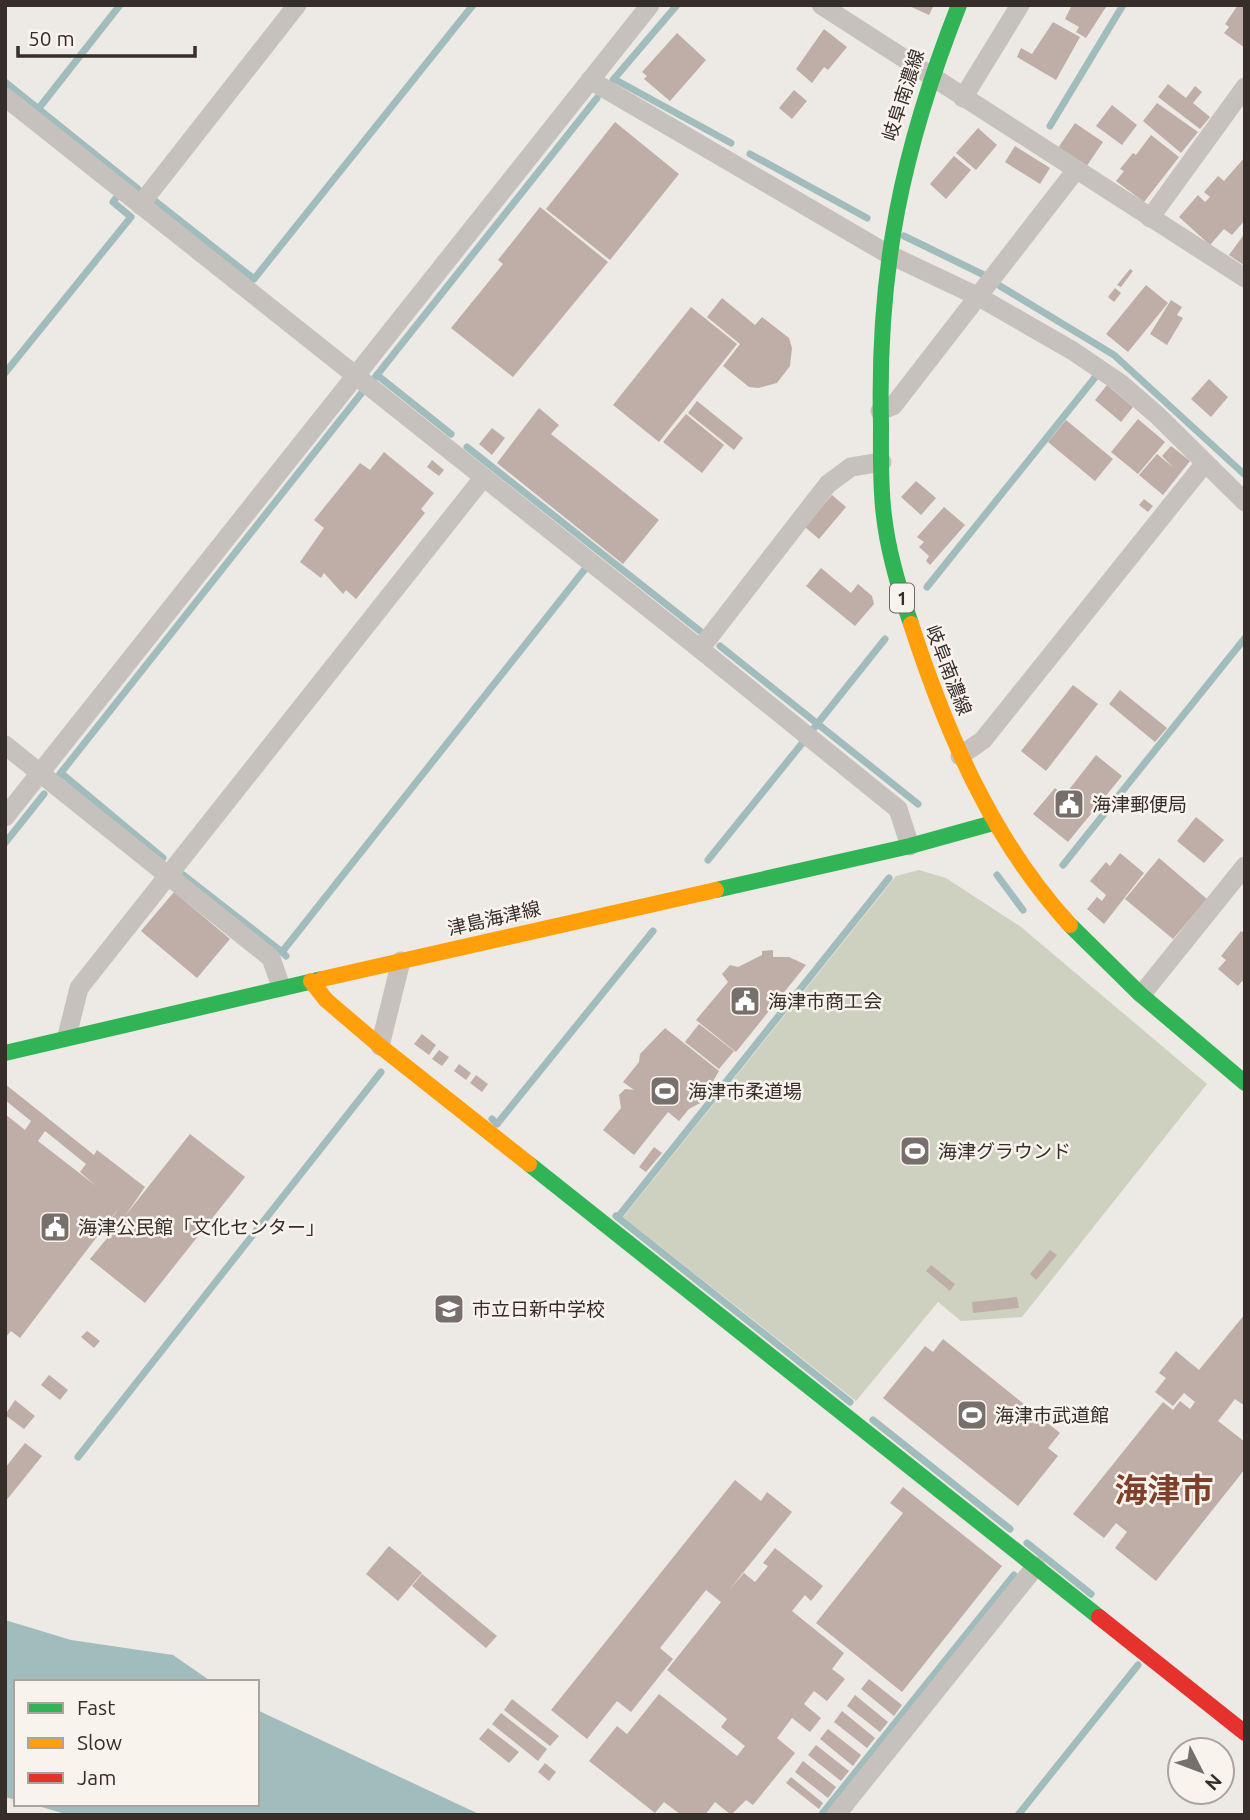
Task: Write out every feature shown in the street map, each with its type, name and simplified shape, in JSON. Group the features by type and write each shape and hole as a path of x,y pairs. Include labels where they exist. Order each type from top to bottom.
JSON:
{"main road":[{"name":"岐阜南濃線","path":"958,5 929,76 898,183 886,253 878,336 885,526 908,623 960,756 993,823 1045,897 1110,967 1245,1083"},
{"name":"津島海津線","path":"5,1053 67,1036 281,987 910,846 993,823"},
{"path":"311,981 326,999 380,1046 848,1421 1036,1566 1245,1733"}],"street":[{"path":"140,205 298,5"},
{"path":"5,817 650,5"},
{"path":"821,5 1245,278"},
{"path":"963,98 1020,5"},
{"path":"590,80 886,253 979,297 1073,351 1120,383 1245,502"},
{"path":"1150,218 1245,87"},
{"path":"5,97 898,809 910,846"},
{"path":"880,411 892,406 1076,170"},
{"path":"700,649 828,484 851,467 882,462"},
{"path":"960,756 983,740 1205,463"},
{"path":"67,1036 79,988 484,478"},
{"path":"5,745 271,958 281,987"},
{"path":"1142,994 1245,866"},
{"path":"380,1046 401,961"},
{"path":"836,1815 1036,1566"}],"green space":[{"name":"海津グラウンド","path":"919,870 946,878 1021,927 1207,1084 1022,1317 961,1321 938,1302 856,1401 623,1217 896,876"}],"water":[{"path":"5,1620 71,1640 173,1655 209,1680 14,1680 14,1799 5,1797"},
{"path":"259,1711 481,1815 69,1815 38,1806 259,1806"}],"building":[{"path":"907,5 934,5 929,15"},
{"path":"1072,5 1106,7 1086,38 1076,32 1079,27 1065,19"},
{"path":"1238,5 1245,5 1245,48 1224,33 1229,27 1225,24"},
{"path":"1053,22 1080,37 1056,80 1017,57 1021,48 1032,54"},
{"path":"824,29 847,47 828,70 824,67 812,83 796,69"},
{"path":"677,33 706,60 670,101 644,79 647,76 642,72"},
{"path":"1168,84 1186,98 1195,86 1202,92 1193,103 1210,117 1200,129 1158,97"},
{"path":"794,90 807,101 792,119 779,108"},
{"path":"1157,103 1198,132 1181,153 1143,121"},
{"path":"1112,105 1137,125 1122,145 1096,126"},
{"path":"615,122 679,174 610,260 546,209"},
{"path":"1075,123 1103,142 1086,167 1058,148"},
{"path":"978,128 997,145 976,170 956,153"},
{"path":"1151,135 1179,157 1144,202 1116,181 1124,171 1120,169 1133,153 1136,155"},
{"path":"1015,146 1050,168 1040,184 1005,162"},
{"path":"954,156 971,170 946,199 930,184"},
{"path":"1245,157 1245,220 1232,235 1224,229 1210,245 1179,217 1198,195 1205,202 1210,197 1204,192 1218,176 1224,181"},
{"path":"540,207 608,262 513,377 451,328 503,264 498,260"},
{"path":"1245,233 1245,266 1229,255"},
{"path":"1130,269 1133,271 1121,287 1117,285"},
{"path":"1146,285 1168,303 1128,352 1106,334"},
{"path":"1115,288 1121,293 1114,302 1108,297"},
{"path":"722,298 755,325 762,317 789,338 792,348 790,366 777,383 758,388 749,387 723,366 740,344 707,317"},
{"path":"1171,300 1182,307 1177,315 1183,318 1167,345 1150,334"},
{"path":"691,307 737,344 659,442 613,405"},
{"path":"1209,379 1228,397 1211,417 1191,399"},
{"path":"1107,385 1133,407 1121,422 1095,400"},
{"path":"697,401 743,438 734,450 688,413"},
{"path":"539,408 559,425 551,434 659,520 623,564 497,463"},
{"path":"686,414 724,445 702,473 663,442"},
{"path":"1138,419 1165,442 1138,474 1111,452"},
{"path":"1066,420 1113,459 1095,481 1048,442"},
{"path":"492,428 505,438 492,455 479,444"},
{"path":"1171,446 1190,461 1163,495 1139,475 1157,454 1174,468 1162,456"},
{"path":"384,452 434,493 421,509 425,513 356,599 346,590 343,594 324,573 321,578 300,562 324,528 314,520 360,463 370,470"},
{"path":"432,460 444,470 439,476 427,467"},
{"path":"916,481 936,498 921,515 901,497"},
{"path":"832,495 846,507 819,539 805,527"},
{"path":"1144,499 1153,506 1148,512 1139,505"},
{"path":"944,507 965,525 930,565 926,561 929,556 919,547 924,542 917,537"},
{"path":"821,568 851,593 858,584 872,596 874,604 855,626 806,586"},
{"path":"1073,685 1098,704 1046,771 1021,751"},
{"path":"1120,690 1167,728 1155,742 1109,704"},
{"path":"1096,755 1122,776 1068,842 1033,814 1055,788 1064,796"},
{"path":"1196,817 1224,840 1204,863 1177,841"},
{"path":"1120,853 1144,873 1104,924 1087,909 1097,897 1102,901 1106,895 1090,881 1106,862 1110,866"},
{"path":"1159,858 1207,899 1173,939 1125,899"},
{"path":"174,892 230,939 197,978 141,931"},
{"path":"1241,931 1245,933 1245,983 1242,981 1238,986 1218,969 1226,960 1221,956"},
{"name":"海津市商工会","path":"773,950 773,957 789,957 806,965 736,1052 696,1020 728,982 722,974 730,965 738,967 762,955 762,951"},
{"path":"699,1024 734,1051 719,1069 685,1042"},
{"name":"海津市柔道場","path":"665,1028 719,1071 700,1103 689,1109 679,1121 668,1112 634,1155 603,1130 621,1108 619,1095 625,1089 634,1090 623,1082 639,1062 640,1054"},
{"path":"422,1034 436,1045 429,1055 414,1044"},
{"path":"439,1050 449,1057 442,1066 432,1059"},
{"path":"459,1064 471,1073 466,1080 454,1071"},
{"path":"476,1075 488,1084 482,1092 470,1083"},
{"path":"5,1084 94,1155 97,1150 145,1187 125,1216 190,1134 245,1177 145,1303 90,1259 108,1237 102,1233 118,1209 20,1338 11,1331 5,1338 5,1114 25,1130 31,1121 5,1100","holes":["45,1131 86,1164 80,1172 96,1186 38,1141"]},
{"path":"654,1147 662,1153 646,1172 639,1167"},
{"path":"1050,1250 1057,1255 1036,1280 1030,1274"},
{"path":"931,1265 955,1284 950,1291 926,1271"},
{"path":"1017,1297 1019,1308 973,1313 972,1302"},
{"path":"1245,1314 1245,1406 1235,1399 1218,1421 1245,1442 1245,1469 1156,1581 1115,1548 1127,1532 1116,1523 1104,1538 1073,1514 1163,1402 1173,1410 1180,1401 1190,1409 1195,1402 1184,1393 1173,1406 1155,1392 1166,1378 1159,1373 1176,1351 1199,1370"},
{"path":"87,1331 100,1341 94,1348 81,1337"},
{"name":"海津市武道館","path":"943,1339 1060,1433 1048,1448 1058,1456 1018,1506 883,1398 925,1346 933,1352"},
{"path":"49,1375 68,1390 60,1400 41,1385"},
{"path":"15,1400 35,1416 24,1429 5,1415"},
{"path":"25,1443 42,1456 5,1502 5,1468"},
{"path":"735,1480 761,1501 767,1492 792,1512 729,1590 744,1573 755,1582 768,1566 763,1563 775,1548 823,1586 811,1601 805,1595 792,1611 844,1653 832,1669 845,1679 827,1701 814,1691 804,1704 821,1718 810,1732 792,1718 777,1738 795,1753 753,1805 746,1800 731,1815 715,1802 705,1815 681,1815 664,1802 655,1813 589,1761 617,1726 627,1734 659,1694 737,1756 745,1746 721,1727 727,1719 667,1670 721,1602 706,1590 660,1648 673,1659 631,1712 617,1701 587,1739 551,1710"},
{"path":"903,1487 1002,1566 902,1692 816,1623 903,1513 890,1503"},
{"path":"389,1546 422,1573 398,1601 366,1574"},
{"path":"422,1574 497,1636 486,1648 412,1586"},
{"path":"869,1679 902,1705 894,1716 861,1689"},
{"path":"855,1695 888,1722 880,1732 847,1706"},
{"path":"512,1699 559,1736 550,1746 504,1710"},
{"path":"842,1711 875,1738 867,1748 834,1722"},
{"path":"501,1713 547,1749 538,1761 492,1724"},
{"path":"488,1728 519,1752 509,1763 479,1739"},
{"path":"828,1729 861,1755 853,1766 820,1739"},
{"path":"816,1745 849,1771 841,1781 808,1755"},
{"path":"803,1761 836,1787 828,1798 795,1772"},
{"path":"545,1763 556,1772 549,1781 538,1772"},
{"path":"791,1777 823,1803 819,1809 786,1783"}],"waterway":[{"path":"39,108 120,5"},
{"path":"155,201 254,279 473,5"},
{"path":"613,80 677,5"},
{"path":"1050,126 1123,5"},
{"path":"614,79 731,143"},
{"path":"5,82 138,189"},
{"path":"373,380 597,98"},
{"path":"750,154 867,218"},
{"path":"5,373 131,217 113,202 116,198"},
{"path":"904,236 984,275"},
{"path":"1000,286 1114,355 1245,475"},
{"path":"377,375 451,434"},
{"path":"927,587 1097,375"},
{"path":"56,779 364,390"},
{"path":"467,447 700,631"},
{"path":"286,956 282,952 585,569"},
{"path":"1063,865 1245,638"},
{"path":"814,728 885,639"},
{"path":"720,646 918,804"},
{"path":"708,860 804,741"},
{"path":"61,773 163,858"},
{"path":"5,843 44,794"},
{"path":"182,874 282,952"},
{"path":"997,875 1023,910"},
{"path":"618,1217 889,878"},
{"path":"492,1119 497,1124 653,931"},
{"path":"78,1457 381,1072"},
{"path":"616,1216 850,1402"},
{"path":"873,1420 1010,1529"},
{"path":"1027,1543 1091,1594"},
{"path":"822,1814 1014,1575"},
{"path":"1018,1815 1138,1665"}],"traffic: fast":[{"path":"911,624 891,557 883,505 883,314 897,211 908,160 939,58 959,5"},
{"path":"716,890 910,846 993,823"},
{"path":"1070,925 1140,994 1245,1083"},
{"path":"5,1053 322,979"},
{"path":"529,1164 1099,1617"}],"traffic: slow":[{"path":"911,624 940,705 974,783 1017,857 1070,925"},
{"path":"322,979 716,890"},
{"path":"311,981 326,1000 380,1046 529,1164"}],"traffic: jam":[{"path":"1099,1617 1245,1733"}],"place":[{"name":"海津郵便局","path":"1069,804"},
{"name":"海津市商工会","path":"745,1001"},
{"name":"海津市柔道場","path":"665,1091"},
{"name":"海津グラウンド","path":"915,1151"},
{"name":"海津公民館「文化センター」","path":"55,1227"},
{"name":"市立日新中学校","path":"449,1309"},
{"name":"海津市武道館","path":"972,1415"}],"district":[{"name":"海津市","path":"1164,1489"}]}
